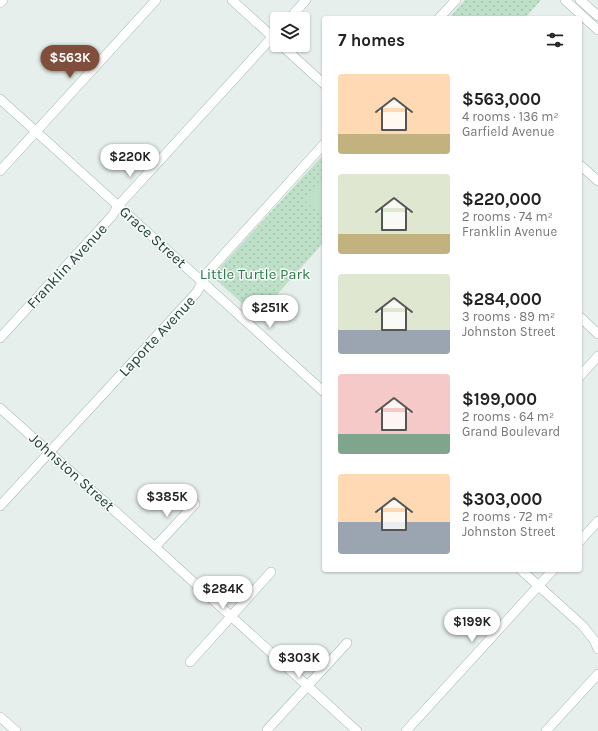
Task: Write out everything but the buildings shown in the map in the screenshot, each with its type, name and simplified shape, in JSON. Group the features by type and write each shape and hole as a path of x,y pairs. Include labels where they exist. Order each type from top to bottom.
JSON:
{"street":[{"path":"0,3 3,0"},
{"path":"0,171 156,0"},
{"path":"232,0 270,33"},
{"path":"295,12 306,0"},
{"path":"441,16 456,0"},
{"path":"565,0 596,26"},
{"path":"580,0 598,16"},
{"name":"Franklin Avenue","path":"0,338 112,216 118,206 270,42"},
{"path":"289,52 322,82"},
{"name":"Grace Street","path":"0,99 322,390"},
{"name":"Laporte Avenue","path":"0,506 197,292 207,273 322,146"},
{"path":"582,167 598,181"},
{"path":"582,320 598,334"},
{"path":"582,374 598,356"},
{"name":"Johnston Street","path":"0,408 357,731"},
{"path":"155,547 195,504"},
{"path":"582,539 598,521"},
{"path":"190,662 271,572"},
{"path":"523,572 583,626 594,640 598,650"},
{"path":"406,731 551,572"},
{"path":"267,730 347,643"},
{"path":"546,731 598,674"},
{"path":"0,717 16,731"}],"green space":[{"path":"465,0 541,0 527,16 451,16"},
{"name":"Little Turtle Park","path":"322,156 322,244 257,317 212,276"},
{"path":"322,178 322,212 320,214 303,199"}]}
